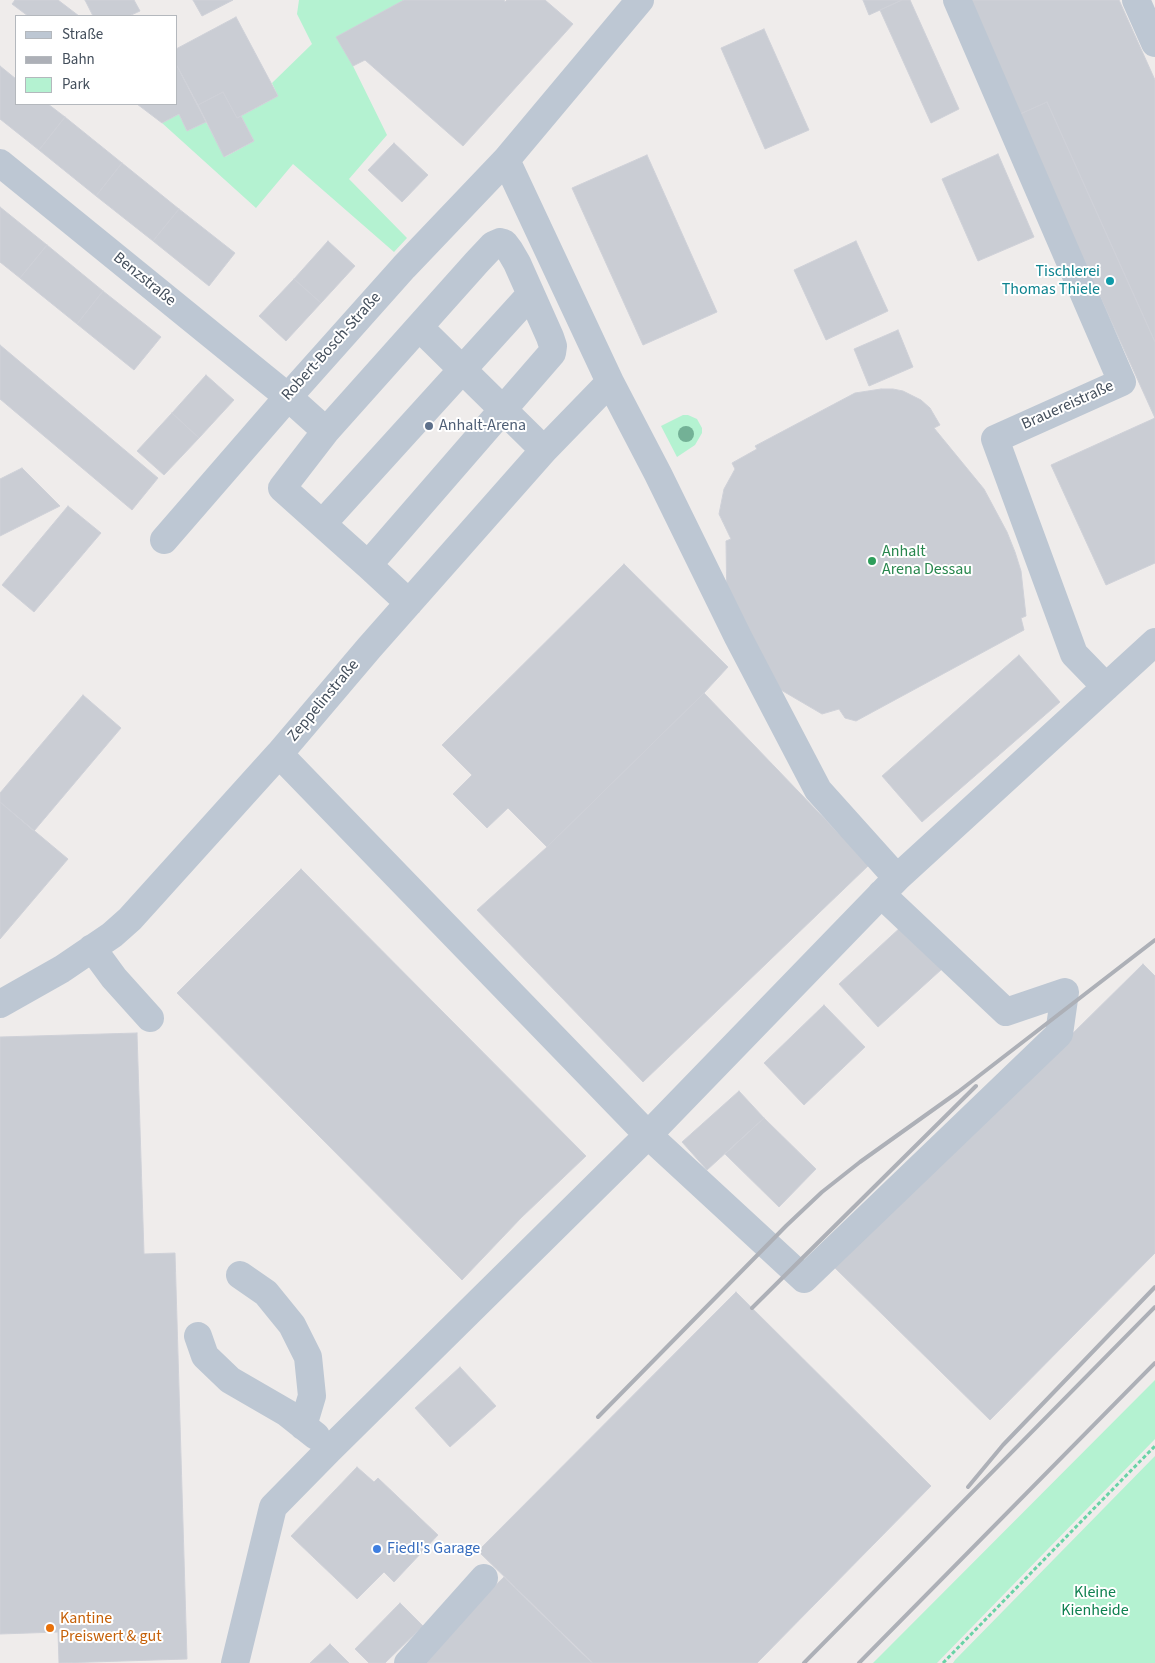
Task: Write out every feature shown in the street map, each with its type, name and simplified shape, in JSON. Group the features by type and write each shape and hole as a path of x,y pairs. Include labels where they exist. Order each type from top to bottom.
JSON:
{"street":[{"name":"Robert-Bosch-Straße","path":"164,540 404,267 506,160 640,0"},
{"name":"Brauereistraße","path":"957,0 1122,382 995,439 1074,654 1106,687"},
{"path":"1136,0 1155,43"},
{"path":"279,754 648,1135 804,1279 1059,1034 1065,992 1006,1012 889,886 818,790 738,637 606,373 506,160"},
{"name":"Benzstraße","path":"0,163 288,397 326,431"},
{"path":"368,565 552,353 553,346 550,337 510,251 504,243 500,242 493,245 477,262 326,431 282,488 409,603"},
{"path":"322,524 530,295"},
{"path":"419,327 502,411 544,450"},
{"name":"Zeppelinstraße","path":"0,1004 62,969 112,935 130,919 279,754 369,648 544,450 606,373"},
{"path":"235,1663 273,1507 648,1135 889,886 1155,642"},
{"path":"92,948 114,978 150,1018"},
{"path":"240,1275 266,1293 292,1326 308,1357 312,1396 303,1426"},
{"path":"198,1336 205,1356 230,1380 287,1413 316,1436 329,1450"},
{"path":"408,1663 484,1578"}],"path":[{"path":"943,1663 1155,1446"}],"green space":[{"path":"299,0 404,0 353,66 387,135 349,179 407,238 394,252 293,164 256,208 162,123 179,114 187,131 206,122 225,157 254,141 241,116 278,96 272,83 312,44 297,14"},
{"path":"683,415 697,419 702,428 702,433 695,445 677,457 661,426"},
{"path":"1155,1380 1155,1439 937,1663 873,1663"},
{"name":"Kleine Kienheide","path":"1155,1456 1155,1663 953,1663 955,1660"}],"building":[{"path":"15,0 58,0 78,15 27,15 12,4"},
{"path":"85,0 134,0 140,11 131,15 92,15"},
{"path":"193,0 233,0 202,16"},
{"path":"404,0 504,0 505,2 507,0 545,0 573,24 463,146 365,60 353,66 336,37"},
{"path":"863,0 902,0 869,15"},
{"path":"902,0 910,0 959,109 931,123 880,10"},
{"path":"966,0 1119,0 1155,80 1155,342 1047,102 1018,115"},
{"path":"236,17 278,96 237,118 223,92 198,105 178,68 178,48"},
{"path":"764,29 809,130 765,149 721,48"},
{"path":"0,66 15,78 15,105 49,105 65,117 39,150 0,119"},
{"path":"178,68 206,122 187,131 179,114 162,123 138,105 178,105"},
{"path":"223,92 237,118 241,116 254,141 224,157 198,105"},
{"name":"Tischlerei Thomas Thiele","path":"1047,102 1155,342 1155,418 1018,115"},
{"path":"65,117 122,163 96,196 39,150"},
{"path":"394,143 428,175 402,202 368,170"},
{"path":"998,154 1034,237 978,261 942,179"},
{"path":"647,155 717,312 643,345 572,188"},
{"path":"122,163 179,209 153,241 96,196"},
{"path":"0,207 47,245 20,278 0,262"},
{"path":"179,209 235,253 209,286 153,241"},
{"path":"328,241 355,266 321,303 294,279"},
{"path":"856,241 888,311 826,340 794,270"},
{"path":"47,245 103,291 77,324 20,278"},
{"path":"294,279 321,303 286,341 259,316"},
{"path":"103,291 161,337 134,370 77,324"},
{"path":"898,330 913,367 869,386 854,349"},
{"path":"0,345 158,478 132,510 0,399"},
{"path":"206,375 234,400 199,438 172,413"},
{"name":"Anhalt Arena Dessau","path":"881,389 903,391 921,400 930,408 940,425 934,428 984,489 1007,532 1015,552 1021,571 1026,616 1021,618 1024,630 856,721 845,718 839,709 822,714 764,680 727,610 726,541 731,539 719,514 724,489 735,469 732,463 757,449 755,446 855,393"},
{"path":"172,413 199,438 164,475 137,451"},
{"path":"1155,418 1155,563 1106,585 1051,465"},
{"path":"22,468 60,506 0,536 0,479"},
{"path":"68,506 101,533 34,612 2,585"},
{"path":"624,564 728,667 704,693 547,847 508,808 487,828 453,794 472,775 442,745"},
{"path":"1019,655 1060,702 922,822 882,776"},
{"path":"704,693 869,865 643,1082 477,910 547,847"},
{"path":"83,695 121,728 34,831 0,802 0,793"},
{"path":"0,802 68,859 0,939"},
{"path":"301,869 586,1156 521,1218 462,1280 177,993"},
{"path":"902,926 942,969 878,1027 839,984"},
{"path":"1143,964 1155,976 1155,1253 990,1420 835,1268"},
{"path":"824,1005 865,1047 804,1105 764,1063"},
{"path":"137,1033 144,1254 175,1253 187,1659 59,1663 58,1632 0,1634 0,1037"},
{"path":"739,1091 764,1118 707,1170 682,1142"},
{"path":"764,1118 816,1169 779,1207 725,1154"},
{"path":"736,1292 931,1486 757,1663 593,1663 478,1551"},
{"path":"460,1367 496,1406 450,1447 415,1408"},
{"path":"357,1467 374,1482 378,1478 438,1535 394,1582 384,1572 357,1599 291,1536"},
{"path":"504,1577 592,1663 416,1663"},
{"path":"400,1603 423,1626 385,1663 369,1663 355,1649"},
{"path":"330,1644 349,1663 310,1663"}],"railway":[{"path":"598,1417 786,1226 822,1192 860,1162 958,1092 1155,940"},
{"path":"752,1308 976,1086"},
{"path":"968,1487 1003,1445 1155,1287"},
{"path":"804,1663 1155,1307"},
{"path":"859,1663 1155,1363"}],"place":[{"name":"Tischlerei Thomas Thiele","path":"1110,281"},
{"name":"Anhalt-Arena","path":"429,426"},
{"name":"Anhalt Arena Dessau","path":"872,561"},
{"name":"Fiedl's Garage","path":"377,1549"},
{"name":"Kantine Preiswert & gut","path":"50,1628"}]}
